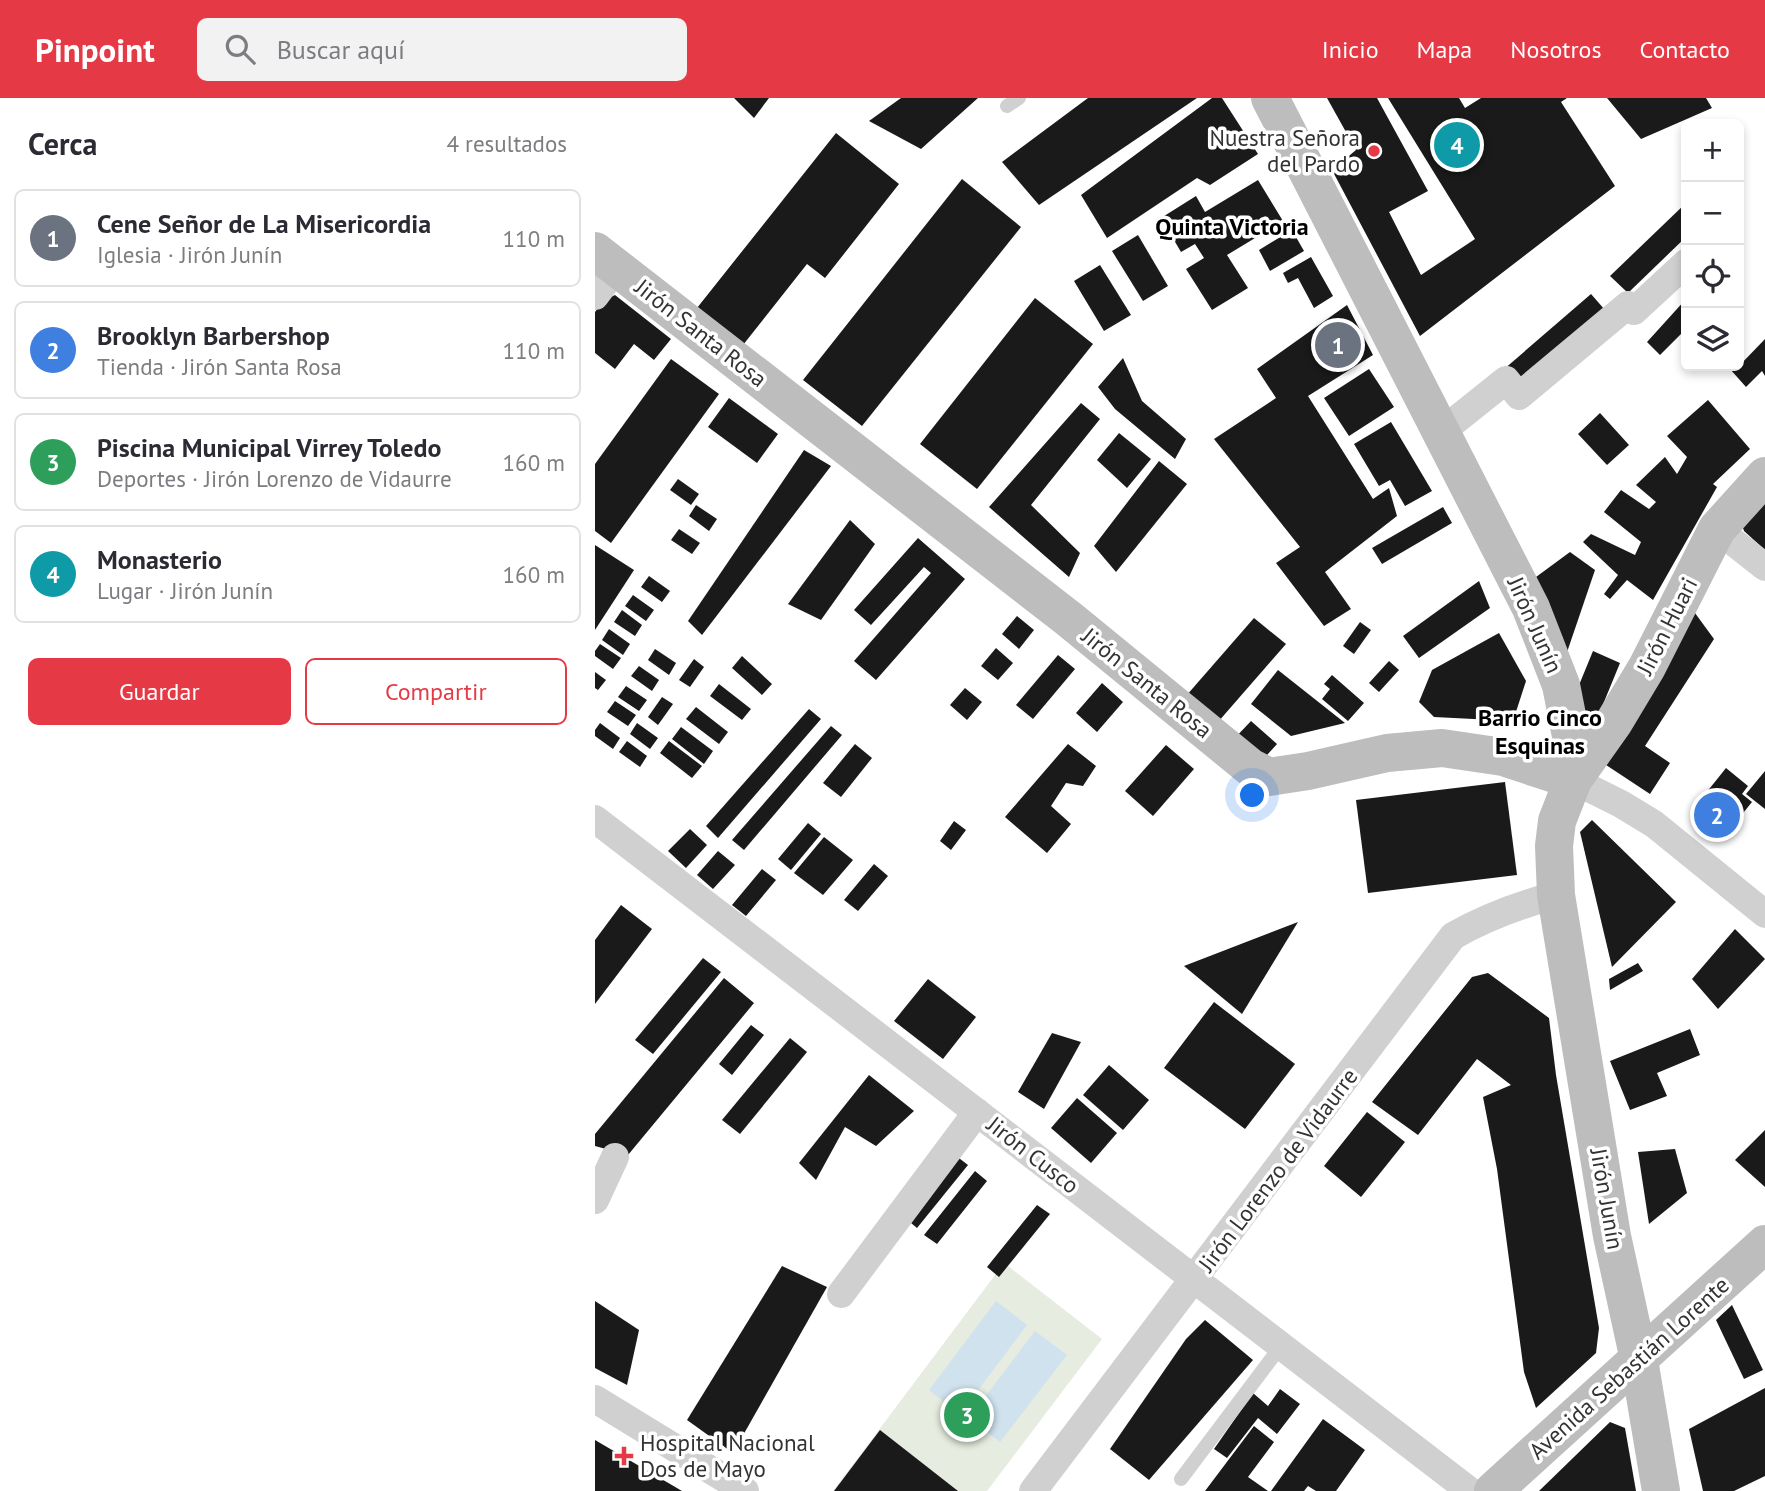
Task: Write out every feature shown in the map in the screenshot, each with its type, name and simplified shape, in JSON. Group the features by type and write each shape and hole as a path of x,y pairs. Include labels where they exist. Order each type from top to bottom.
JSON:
{"street":[{"name":"Jirón Junín","path":"1270,98 1531,608 1561,685 1571,736 1573,780 1557,821 1554,846 1556,895 1612,1236 1639,1360 1661,1491"},
{"path":"1441,432 1506,380 1519,396 1628,305 1634,311 1681,268"},
{"name":"Jirón Santa Rosa","path":"602,272 1069,619 1250,767 1269,777 1387,753 1442,748 1503,757 1573,780 1621,804 1654,824 1765,914"},
{"name":"Jirón Huari","path":"1573,780 1614,722 1647,667 1717,528 1765,476"},
{"path":"1717,528 1765,567"},
{"name":"Jirón Cusco","path":"595,819 1470,1491"},
{"name":"Jirón Lorenzo de Vidaurre","path":"1034,1491 1453,936 1509,908 1556,895"},
{"path":"841,1294 977,1112"},
{"path":"595,1200 615,1157"},
{"name":"Avenida Sebastián Lorente","path":"1493,1491 1765,1244"},
{"path":"595,1399 745,1491"}],"lane":[{"path":"1181,1479 1281,1346"}],"shaded area":[{"path":"1004,1263 1102,1339 987,1491 833,1491"}],"water":[{"path":"996,1301 1027,1325 960,1414 929,1390"},
{"path":"1035,1331 1067,1355 1000,1442 969,1418"}],"building":[{"path":"734,98 769,98 754,118"},
{"path":"901,98 978,98 921,149 869,121"},
{"path":"1088,98 1197,98 1039,205 1002,162"},
{"path":"1212,98 1222,98 1258,154 1210,185 1197,178 1107,238 1081,195"},
{"path":"1327,98 1377,98 1428,191 1389,212 1421,275 1475,239 1388,98 1459,98 1465,108 1481,98 1567,98 1561,102 1615,186 1420,336 1332,170 1356,150"},
{"path":"1607,98 1706,98 1712,108 1681,119 1681,122 1641,139"},
{"path":"836,133 899,184 825,278 807,264 743,345 697,308"},
{"path":"962,179 1021,227 862,426 803,380"},
{"path":"1258,180 1283,221 1227,255 1248,288 1212,310 1186,269 1204,258 1195,244 1181,252 1161,218 1196,196 1205,212"},
{"path":"1681,208 1681,242 1628,293 1610,276"},
{"path":"1292,230 1304,251 1270,271 1259,250"},
{"path":"1138,235 1168,286 1143,301 1112,251"},
{"path":"1311,257 1333,296 1314,308 1298,278 1288,283 1283,273"},
{"path":"1100,265 1131,315 1104,331 1074,281"},
{"path":"1591,294 1605,310 1517,386 1503,370"},
{"path":"615,295 671,339 654,360 634,344 615,369 595,353 595,312 603,301"},
{"path":"1035,298 1093,344 977,489 920,444"},
{"path":"1347,305 1373,355 1308,396 1373,499 1389,488 1397,516 1325,572 1351,609 1324,626 1276,563 1300,547 1214,439 1276,398 1257,369"},
{"path":"1681,305 1681,334 1660,355 1647,342"},
{"path":"1765,339 1765,376 1762,371 1746,387 1732,371 1744,371 1744,361"},
{"path":"1123,358 1142,401 1186,439 1175,459 1115,409 1098,387"},
{"path":"671,359 719,394 611,543 595,531 595,464"},
{"path":"1369,369 1394,407 1349,436 1324,398"},
{"path":"729,398 778,434 757,463 708,427"},
{"path":"1708,400 1750,449 1713,484 1717,487 1653,600 1627,580 1610,599 1604,594 1618,575 1583,542 1591,534 1635,555 1641,542 1604,512 1621,490 1649,509 1656,502 1636,485 1665,457 1677,474 1687,457 1667,436"},
{"path":"1081,403 1100,419 1031,505 1080,553 1069,577 989,507"},
{"path":"1600,413 1629,445 1607,465 1578,434"},
{"path":"1391,422 1432,491 1405,506 1390,480 1379,486 1354,444"},
{"path":"1119,433 1151,459 1127,488 1097,460"},
{"path":"804,450 831,466 702,635 688,621"},
{"path":"1159,461 1187,484 1116,572 1094,546"},
{"path":"678,479 699,494 691,505 670,490"},
{"path":"1765,493 1765,550 1744,531 1740,519"},
{"path":"696,505 717,519 709,531 689,516"},
{"path":"1443,507 1452,523 1382,564 1372,548"},
{"path":"850,520 875,544 821,620 788,604"},
{"path":"679,529 700,543 692,554 671,540"},
{"path":"918,538 965,579 876,680 854,661 931,573 924,567 871,625 854,610"},
{"path":"595,545 634,570 595,630"},
{"path":"1570,552 1595,570 1564,661 1536,577"},
{"path":"649,576 670,591 662,602 641,587"},
{"path":"1479,581 1490,608 1419,658 1403,636"},
{"path":"633,595 654,610 646,621 625,606"},
{"path":"622,610 642,625 635,636 614,622"},
{"path":"1695,613 1714,639 1645,746 1670,763 1650,794 1600,761"},
{"path":"1017,616 1034,630 1019,649 1002,634"},
{"path":"1254,618 1286,644 1218,722 1186,696"},
{"path":"1360,622 1371,630 1354,654 1343,646"},
{"path":"609,629 630,644 623,655 602,640"},
{"path":"1499,633 1526,681 1513,721 1434,717 1419,702 1432,670"},
{"path":"600,644 621,658 613,669 595,656"},
{"path":"996,648 1013,663 998,680 981,666"},
{"path":"655,649 676,663 669,675 648,660"},
{"path":"1593,651 1620,663 1597,719 1570,707"},
{"path":"1058,655 1075,669 1033,719 1016,705"},
{"path":"742,656 772,684 762,695 732,668"},
{"path":"694,659 704,667 690,687 679,680"},
{"path":"1389,661 1399,670 1379,692 1369,683"},
{"path":"639,666 659,680 652,691 631,676"},
{"path":"1278,670 1345,723 1291,736 1251,704"},
{"path":"595,672 606,680 598,690 595,688"},
{"path":"1332,675 1364,703 1348,721 1322,699 1330,689 1324,684"},
{"path":"1102,683 1123,702 1097,732 1076,713"},
{"path":"719,684 751,709 742,720 710,696"},
{"path":"626,686 647,700 639,711 618,697"},
{"path":"965,688 982,702 967,720 950,705"},
{"path":"662,697 673,704 658,725 648,717"},
{"path":"615,701 636,715 628,726 607,712"},
{"path":"696,707 728,732 719,744 686,719"},
{"path":"809,709 821,719 718,838 706,826"},
{"path":"1251,721 1277,744 1259,764 1233,740"},
{"path":"600,723 620,738 613,749 595,736 595,730"},
{"path":"637,723 658,738 650,749 630,734"},
{"path":"831,726 842,735 744,850 732,840"},
{"path":"681,727 713,751 704,764 672,739"},
{"path":"627,741 647,756 640,767 619,752"},
{"path":"669,741 702,766 692,778 660,753"},
{"path":"855,744 872,758 841,797 823,783"},
{"path":"1068,744 1096,766 1083,786 1066,783 1051,806 1071,824 1047,853 1005,817"},
{"path":"1166,745 1194,769 1153,816 1125,791"},
{"path":"1726,768 1748,786 1742,794 1752,802 1726,834 1694,808"},
{"path":"1765,771 1765,809 1746,794"},
{"path":"1505,782 1517,875 1368,893 1356,800"},
{"path":"1592,820 1676,902 1612,967 1580,832"},
{"path":"954,821 966,830 951,850 940,841"},
{"path":"808,823 821,834 791,870 778,859"},
{"path":"690,829 707,845 686,868 668,851"},
{"path":"824,837 853,860 823,895 794,873"},
{"path":"718,851 735,865 713,889 697,875"},
{"path":"874,864 888,876 858,911 844,900"},
{"path":"762,869 776,880 746,916 732,905"},
{"path":"621,905 652,929 595,1004 595,940"},
{"path":"1298,922 1242,1014 1184,966"},
{"path":"1735,929 1765,959 1718,1009 1692,979"},
{"path":"703,958 721,972 653,1054 635,1040"},
{"path":"1638,963 1643,971 1610,990 1609,979"},
{"path":"1488,973 1549,1018 1556,1075 1599,1328 1596,1353 1536,1408 1524,1372 1497,1169 1483,1097 1511,1085 1477,1059 1418,1135 1372,1102 1472,977"},
{"path":"724,978 754,1003 628,1155 595,1146 595,1134"},
{"path":"928,979 976,1017 943,1059 894,1021"},
{"path":"1214,1002 1295,1064 1245,1129 1164,1068"},
{"path":"751,1025 764,1035 732,1075 719,1064"},
{"path":"1690,1029 1700,1055 1657,1073 1667,1096 1630,1110 1610,1061"},
{"path":"1052,1033 1081,1042 1044,1109 1018,1092"},
{"path":"790,1038 807,1052 740,1134 722,1120"},
{"path":"1109,1065 1149,1100 1123,1130 1083,1095"},
{"path":"869,1075 914,1111 876,1146 845,1127 816,1180 799,1163"},
{"path":"1077,1098 1117,1133 1091,1163 1051,1128"},
{"path":"1367,1112 1405,1142 1361,1197 1324,1166"},
{"path":"1765,1130 1765,1187 1735,1160"},
{"path":"1675,1149 1687,1193 1649,1224 1638,1152"},
{"path":"955,1155 968,1165 917,1228 905,1218"},
{"path":"975,1171 987,1181 937,1244 924,1235"},
{"path":"1037,1205 1050,1214 999,1277 987,1267"},
{"path":"782,1266 827,1287 733,1453 687,1420"},
{"path":"595,1301 639,1330 627,1385 595,1368"},
{"path":"1732,1305 1763,1370 1744,1379 1716,1320"},
{"path":"1205,1320 1253,1360 1149,1480 1110,1449 1186,1339"},
{"path":"1765,1388 1765,1476 1734,1491 1703,1491 1689,1429"},
{"path":"1280,1389 1300,1404 1277,1434 1258,1418 1227,1458 1214,1449 1253,1393 1268,1406"},
{"path":"1323,1419 1365,1450 1336,1491 1316,1491 1308,1486 1304,1491 1271,1491"},
{"path":"1610,1422 1625,1428 1636,1491 1539,1491"},
{"path":"1254,1426 1274,1442 1248,1477 1268,1491 1205,1491"},
{"path":"880,1430 958,1491 834,1491"},
{"path":"595,1440 682,1491 595,1491"}],"place":[{"name":"Monasterio","path":"1457,145"},
{"name":"Nuestra Señora del Pardo","path":"1374,151"},
{"name":"Cene Señor de La Misericordia","path":"1338,345"},
{"name":"Brooklyn Barbershop","path":"1717,815"},
{"name":"Piscina Municipal Virrey Toledo","path":"967,1415"},
{"name":"Hospital Nacional Dos de Mayo","path":"624,1456"}],"district":[{"name":"Quinta Victoria","path":"1232,227"},
{"name":"Barrio Cinco Esquinas","path":"1540,732"}]}
